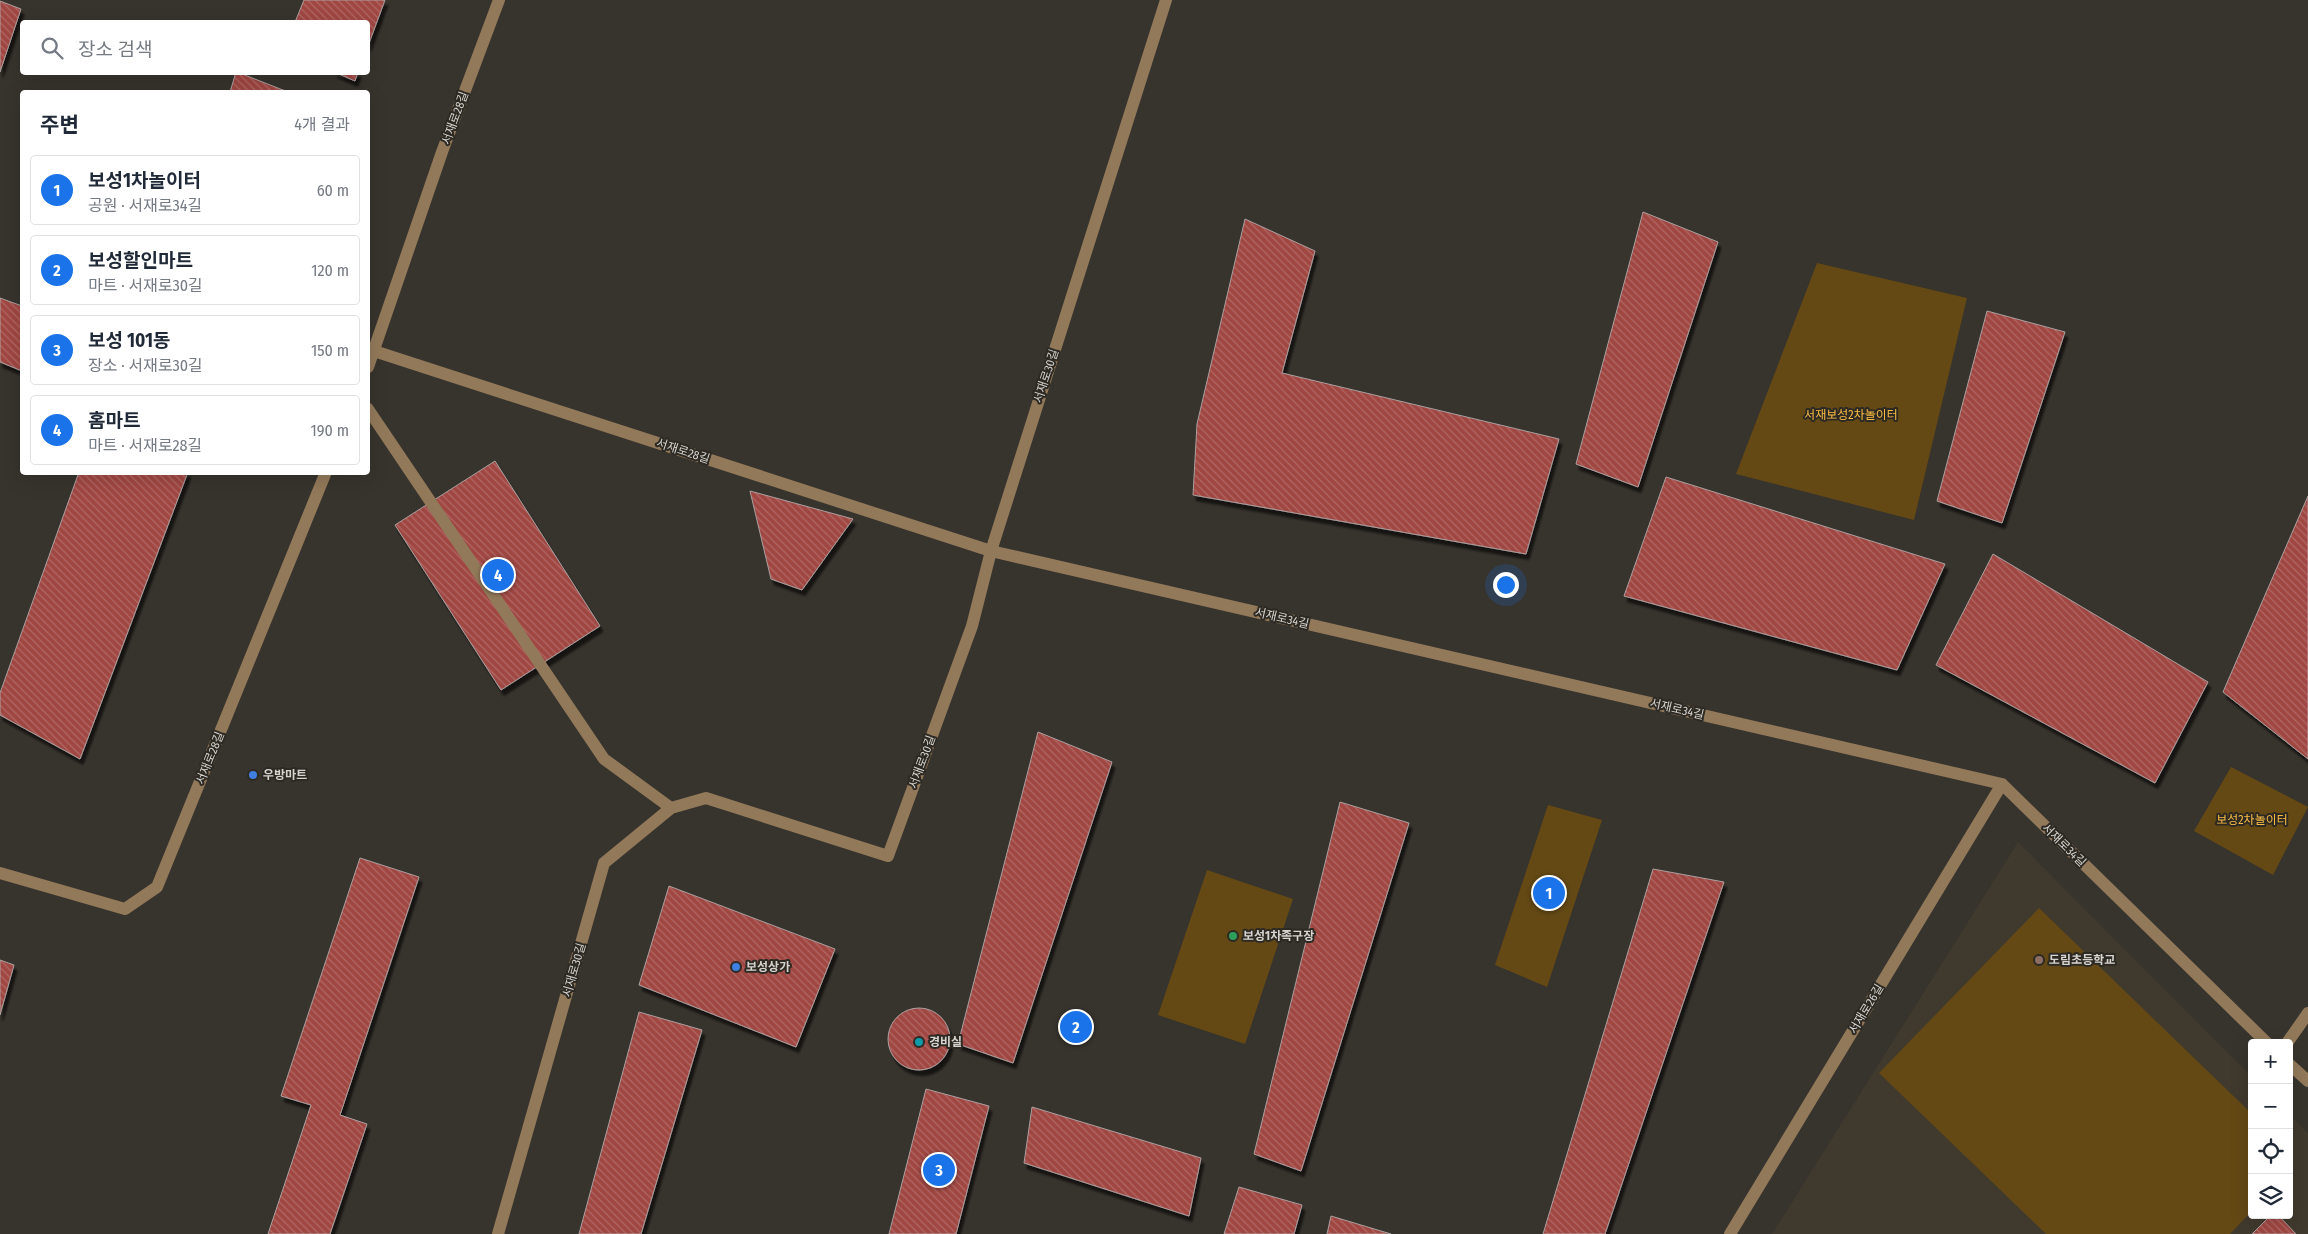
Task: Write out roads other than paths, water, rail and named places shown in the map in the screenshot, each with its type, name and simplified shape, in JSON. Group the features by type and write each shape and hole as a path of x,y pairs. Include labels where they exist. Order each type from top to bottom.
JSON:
{"street":[{"name":"서재로28길","path":"370,361 442,152 499,0"},
{"name":"서재로30길","path":"498,1234 604,863 671,808 706,798 888,856 972,626 991,551 1166,0"},
{"name":"서재로28길","path":"374,350 991,551"},
{"path":"370,412 604,758 671,808"},
{"name":"서재로28길","path":"0,873 125,909 157,887 325,475"},
{"name":"서재로34길","path":"991,551 2002,784 2263,1039"},
{"name":"서재로26길","path":"1730,1234 2002,784"},
{"path":"2290,1039 2308,1013"},
{"path":"2293,1067 2308,1080"}],"place":[{"name":"홈마트","path":"498,575"},
{"name":"우방마트","path":"253,775"},
{"name":"보성1차놀이터","path":"1549,893"},
{"name":"보성1차족구장","path":"1233,936"},
{"name":"도림초등학교","path":"2039,960"},
{"name":"보성상가","path":"736,967"},
{"name":"보성할인마트","path":"1076,1027"},
{"name":"경비실","path":"919,1042"},
{"name":"보성 101동","path":"939,1170"}],"park label":[{"name":"서재보성2차놀이터","path":"1851,415"},
{"name":"보성2차놀이터","path":"2252,820"}]}
